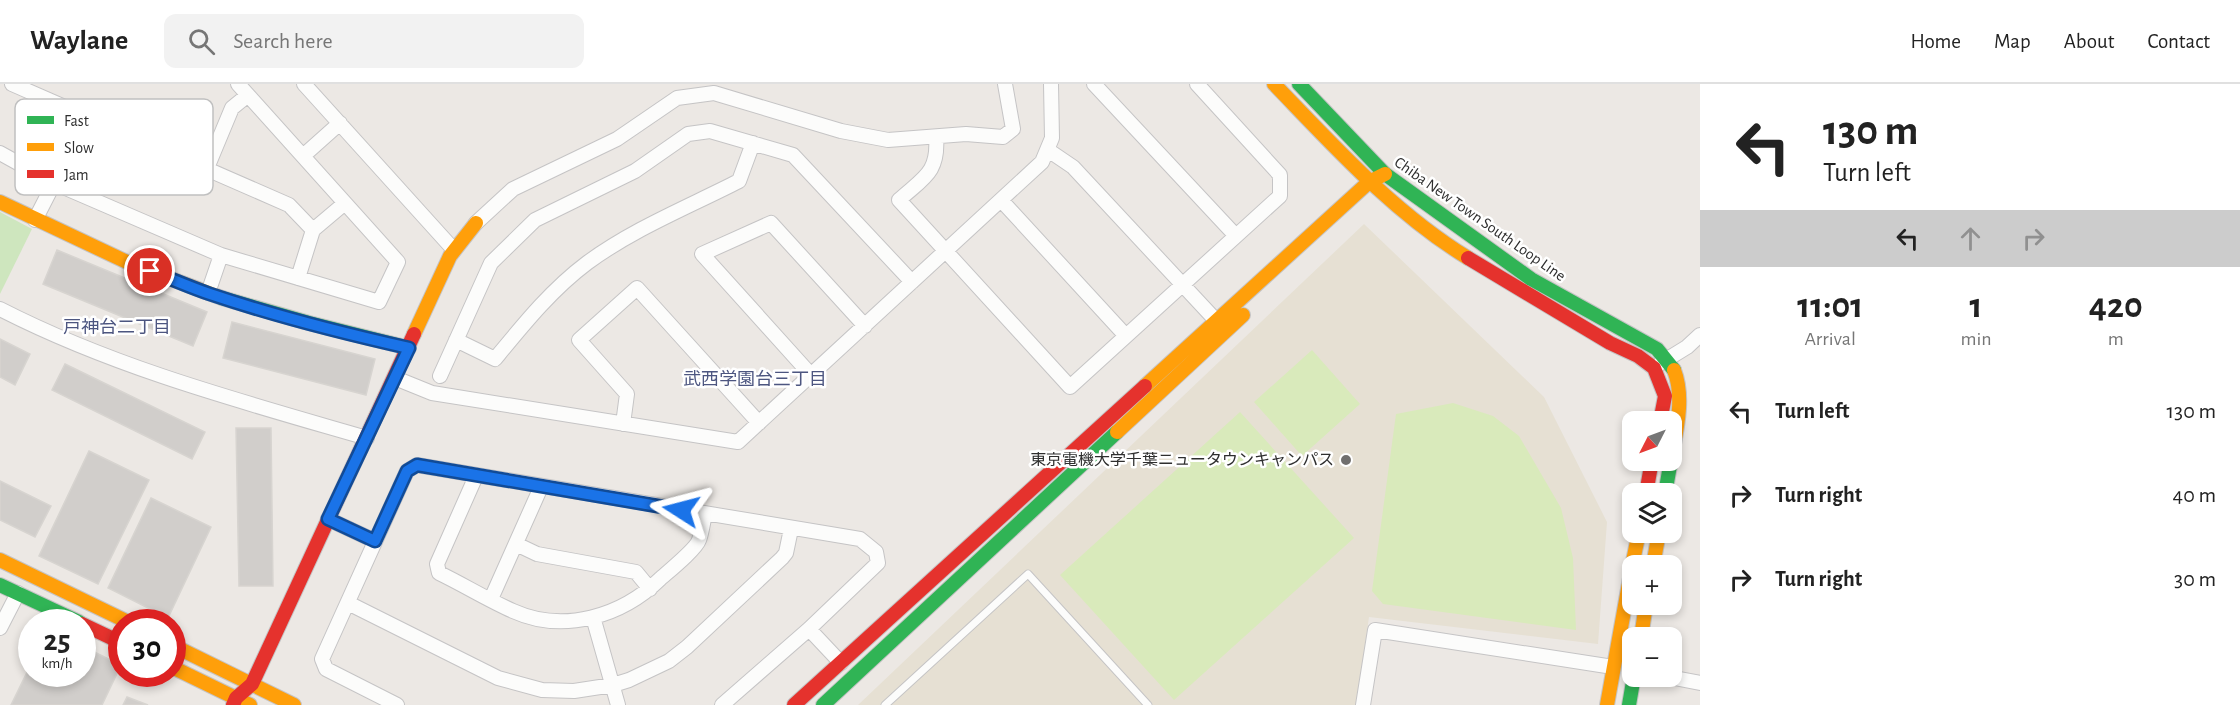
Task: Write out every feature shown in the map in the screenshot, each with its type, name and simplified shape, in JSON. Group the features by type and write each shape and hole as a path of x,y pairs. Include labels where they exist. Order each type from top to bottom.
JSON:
{"street":[{"path":"12,84 47,99"},
{"path":"82,195 221,255 379,302 398,262 238,84"},
{"path":"304,84 454,250"},
{"path":"235,702 252,684 454,250 476,223 513,189 617,139 677,98 714,93 841,131 888,140 966,134 1003,137 1013,129 1005,84"},
{"path":"395,378 432,393 738,442 1042,162 1048,150 1053,125 1051,84"},
{"path":"1094,84 1236,236"},
{"path":"936,137 938,154 932,170 899,200 1070,387 1280,196 1280,175 1197,84"},
{"name":"Chiba New Town South Loop Line","path":"1274,84 1373,186 1449,246 1610,343 1638,356 1654,368"},
{"name":"Chiba New Town South Loop Line","path":"1299,84 1385,174 1531,279 1657,349 1666,358"},
{"path":"213,154 232,108 248,95"},
{"path":"303,156 340,123"},
{"path":"440,376 491,263 535,220 636,171 688,135 710,131 793,155 912,282"},
{"path":"456,340 495,359 542,304 585,264 621,240 739,181 753,143"},
{"path":"1048,150 1073,166 1221,326"},
{"path":"0,153 15,161"},
{"path":"213,171 289,205 313,230"},
{"path":"823,705 1221,326 1385,174"},
{"path":"35,220 48,195"},
{"path":"1001,200 1126,336"},
{"path":"0,202 105,253 208,293 353,335 409,348"},
{"path":"298,278 313,230 345,203"},
{"path":"811,375 702,254 771,223 865,326"},
{"path":"208,293 221,255"},
{"path":"623,424 627,394 579,340 637,288 759,423"},
{"path":"0,309 44,331 131,364 237,400 367,438"},
{"path":"794,705 1221,326"},
{"path":"1662,411 1665,396 1654,368 1666,358 1687,347 1700,335"},
{"path":"1666,358 1676,375 1678,411"},
{"path":"397,705 326,669 322,659 407,471 417,465 860,539 876,552 878,563 809,629 722,705"},
{"path":"476,476 437,564 440,573 514,611 540,619 564,622 593,617 615,611 630,603 651,589 699,542 705,514"},
{"path":"491,599 542,487"},
{"path":"328,519 375,541"},
{"path":"348,603 498,678 542,690 574,691 613,685 669,661 687,647 782,558 786,553 791,529"},
{"path":"516,544 537,554 636,572 651,589"},
{"path":"0,560 108,612"},
{"path":"0,585 52,609"},
{"path":"0,628 18,593"},
{"path":"1607,705 1623,615"},
{"path":"593,617 618,705"},
{"path":"809,629 841,663"},
{"path":"1363,705 1375,630 1613,667"},
{"path":"186,652 294,705"},
{"path":"186,676 235,702 251,705 252,684"},
{"path":"1682,680 1700,683"},
{"path":"1629,705 1632,687"}],"lane":[{"path":"885,705 1028,574 1148,705"}],"shaded area":[{"name":"東京電機大学千葉ニュータウンキャンパス","path":"1364,224 1544,397 1607,522 1598,644 1369,617 1356,705 858,705"}],"green space":[{"path":"0,212 32,229 0,294"},
{"path":"1312,350 1360,404 1302,456 1254,402"},
{"path":"1453,403 1493,416 1519,436 1561,508 1573,558 1576,630 1383,604 1372,591 1396,414"},
{"path":"1240,412 1354,538 1174,700 1060,575"}],"building":[{"path":"57,250 207,312 193,346 43,284"},
{"path":"232,322 375,359 366,395 223,358"},
{"path":"0,339 30,354 15,385 0,377"},
{"path":"65,364 205,432 192,459 52,390"},
{"path":"236,428 271,428 273,586 239,586"},
{"path":"89,451 149,480 98,584 39,556"},
{"path":"0,481 51,506 35,537 0,520"},
{"path":"151,498 211,527 172,609 150,609 108,588"},
{"path":"96,653 108,659 108,687 111,687 102,705 11,705 20,687 96,687"},
{"path":"127,697 148,705 123,705"}],"traffic: fast":[{"path":"1299,84 1385,174 1531,279 1657,349 1674,370"},
{"path":"222,298 409,348"},
{"path":"823,705 1117,432"},
{"path":"1667,483 1669,471"},
{"path":"0,585 51,609"},
{"path":"1629,705 1632,687"}],"traffic: slow":[{"path":"1274,84 1389,199 1414,220 1468,258"},
{"path":"1145,386 1369,182 1385,174"},
{"path":"0,202 129,263 222,298"},
{"path":"414,334 450,256 476,223"},
{"path":"1117,432 1243,315"},
{"path":"1674,370 1679,392 1678,411"},
{"path":"1634,555 1637,543"},
{"path":"1655,555 1657,543"},
{"path":"0,560 108,612"},
{"path":"1607,705 1623,615"},
{"path":"1643,627 1644,615"},
{"path":"186,652 294,705"},
{"path":"186,674 250,705"}],"traffic: jam":[{"path":"1468,258 1610,343 1638,356 1654,368 1665,396 1662,411"},
{"path":"233,705 236,698 252,684 414,334"},
{"path":"794,705 1145,386"},
{"path":"1648,483 1650,471"},
{"path":"96,631 108,636"}],"place":[{"name":"東京電機大学千葉ニュータウンキャンパス","path":"1346,460"}],"district":[{"name":"戸神台二丁目","path":"117,328"},
{"name":"武西学園台三丁目","path":"755,380"}],"route":[{"path":"150,271 208,293 277,315 409,348 328,519 375,541 407,471 417,465 681,510"}]}
